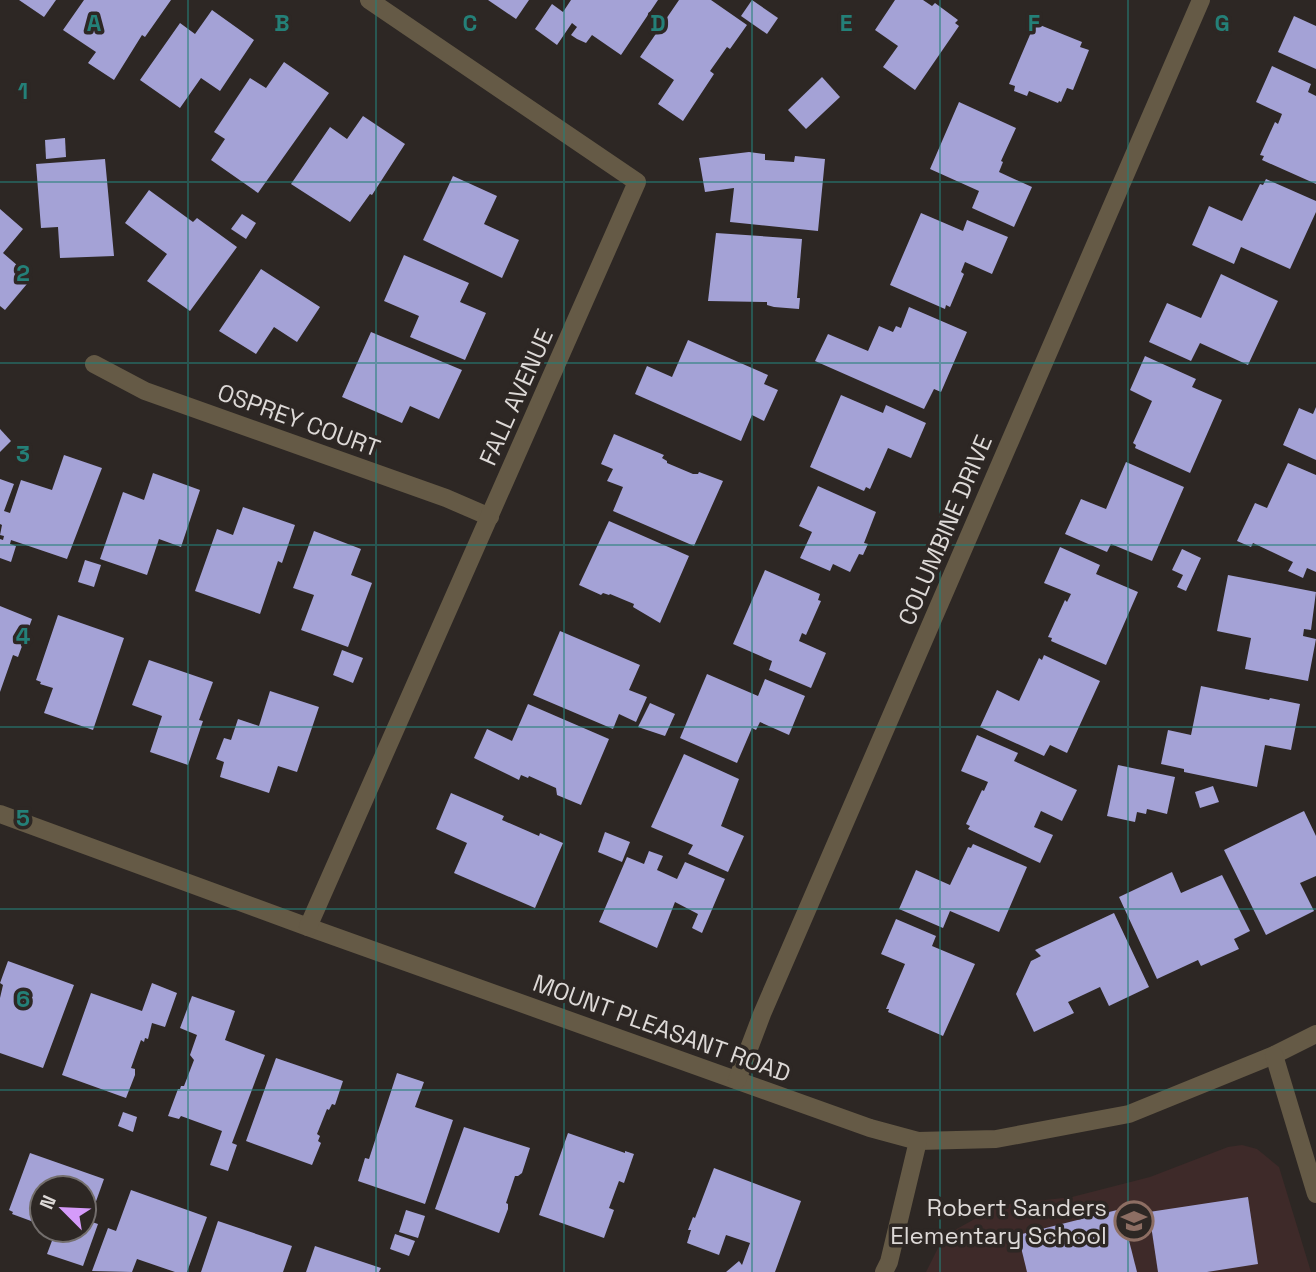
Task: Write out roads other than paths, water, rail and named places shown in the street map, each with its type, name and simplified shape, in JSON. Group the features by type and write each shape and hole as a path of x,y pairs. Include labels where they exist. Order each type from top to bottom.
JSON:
{"street":[{"name":"FALL AVENUE","path":"308,927 637,182 369,0"},
{"name":"COLUMBINE DRIVE","path":"737,1080 762,1014 1201,0"},
{"name":"OSPREY COURT","path":"94,364 145,391 446,498 490,517"},
{"name":"MOUNT PLEASANT ROAD","path":"0,814 870,1128 918,1141 996,1139 1129,1114 1274,1055 1316,1034"},
{"path":"1274,1055 1316,1194"},
{"path":"884,1272 918,1141"}],"place":[{"name":"Robert Sanders Elementary School","path":"1134,1221"}]}
